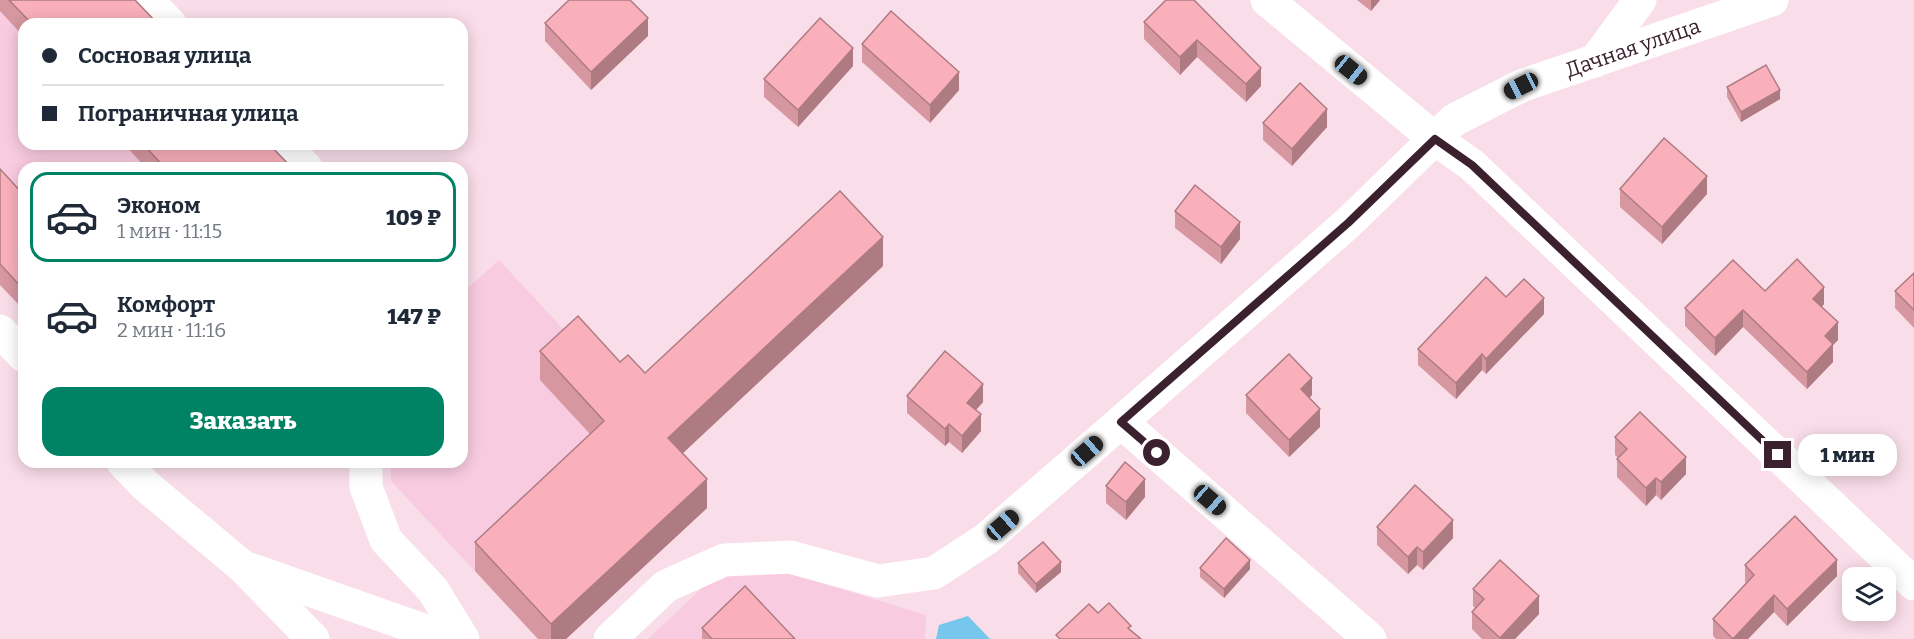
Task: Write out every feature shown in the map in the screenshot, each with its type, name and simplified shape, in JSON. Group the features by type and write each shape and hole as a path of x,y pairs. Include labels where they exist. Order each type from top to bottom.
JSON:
{"street":[{"path":"147,0 164,18"},
{"path":"1267,0 1435,139 1472,165 1914,584"},
{"path":"1595,61 1640,0"},
{"name":"Дачная улица","path":"610,639 666,586 724,560 790,557 878,581 934,573 986,539 1121,422 1348,223 1454,120 1521,86 1772,0"},
{"path":"290,150 300,162"},
{"path":"0,331 18,350"},
{"path":"1121,422 1370,639"},
{"path":"129,468 145,485 242,566 313,639"},
{"path":"366,468 366,487 386,540 433,590 463,639"},
{"path":"242,566 449,639"}],"shaded area":[{"path":"0,0 18,18 18,150 256,150 266,162 18,162 18,304 0,285"},
{"path":"499,260 620,390 666,464 707,508 566,639 538,639 391,481 391,468 468,468 468,288"},
{"path":"789,573 926,615 925,639 648,639 703,587 729,575"}],"water":[{"path":"968,616 990,639 936,639 939,625"}],"building":[{"path":"9,0 135,0 152,18 26,18"},
{"path":"569,0 630,0 648,18 591,72 545,23"},
{"path":"1166,0 1194,0 1261,68 1246,84 1197,40 1180,57 1144,22"},
{"path":"891,11 959,72 930,105 862,44"},
{"path":"820,18 853,48 798,110 764,79"},
{"path":"1766,65 1780,90 1741,112 1727,87"},
{"path":"1300,83 1327,109 1292,149 1263,123"},
{"path":"1664,138 1707,176 1662,227 1620,189"},
{"path":"148,150 275,150 286,162 160,162"},
{"path":"0,169 18,188 18,284 0,264"},
{"path":"1195,185 1240,222 1221,247 1175,211"},
{"path":"840,191 883,237 668,438 707,479 551,624 475,542 604,421 540,351 578,316 620,362 628,355 645,373"},
{"path":"1797,259 1824,287 1813,299 1838,322 1825,336 1833,344 1807,372 1743,310 1715,338 1685,308 1733,260 1765,291"},
{"path":"1914,273 1914,310 1895,291"},
{"path":"1486,277 1506,297 1524,279 1544,298 1486,359 1482,354 1456,383 1418,349"},
{"path":"945,351 983,384 967,403 981,414 962,436 949,424 945,429 907,396"},
{"path":"1289,354 1312,378 1301,389 1320,409 1289,440 1246,395"},
{"path":"1640,412 1686,457 1661,482 1656,478 1646,488 1617,459 1627,449 1615,437"},
{"path":"1125,462 1145,479 1126,502 1106,486"},
{"path":"1415,485 1453,520 1423,552 1417,547 1408,557 1377,527"},
{"path":"1795,516 1837,560 1787,609 1774,595 1733,639 1713,619 1754,575 1745,565"},
{"path":"1226,538 1250,560 1224,589 1200,568"},
{"path":"1043,542 1061,562 1036,584 1018,563"},
{"path":"1500,560 1539,596 1500,638 1472,612 1484,599 1473,589"},
{"path":"745,586 795,639 712,639 702,628"},
{"path":"1109,603 1131,626 1128,628 1141,639 1060,639 1056,635 1089,604 1098,613"}],"route":[{"path":"1157,453 1121,422 1348,223 1435,139 1472,165 1778,455"}]}
